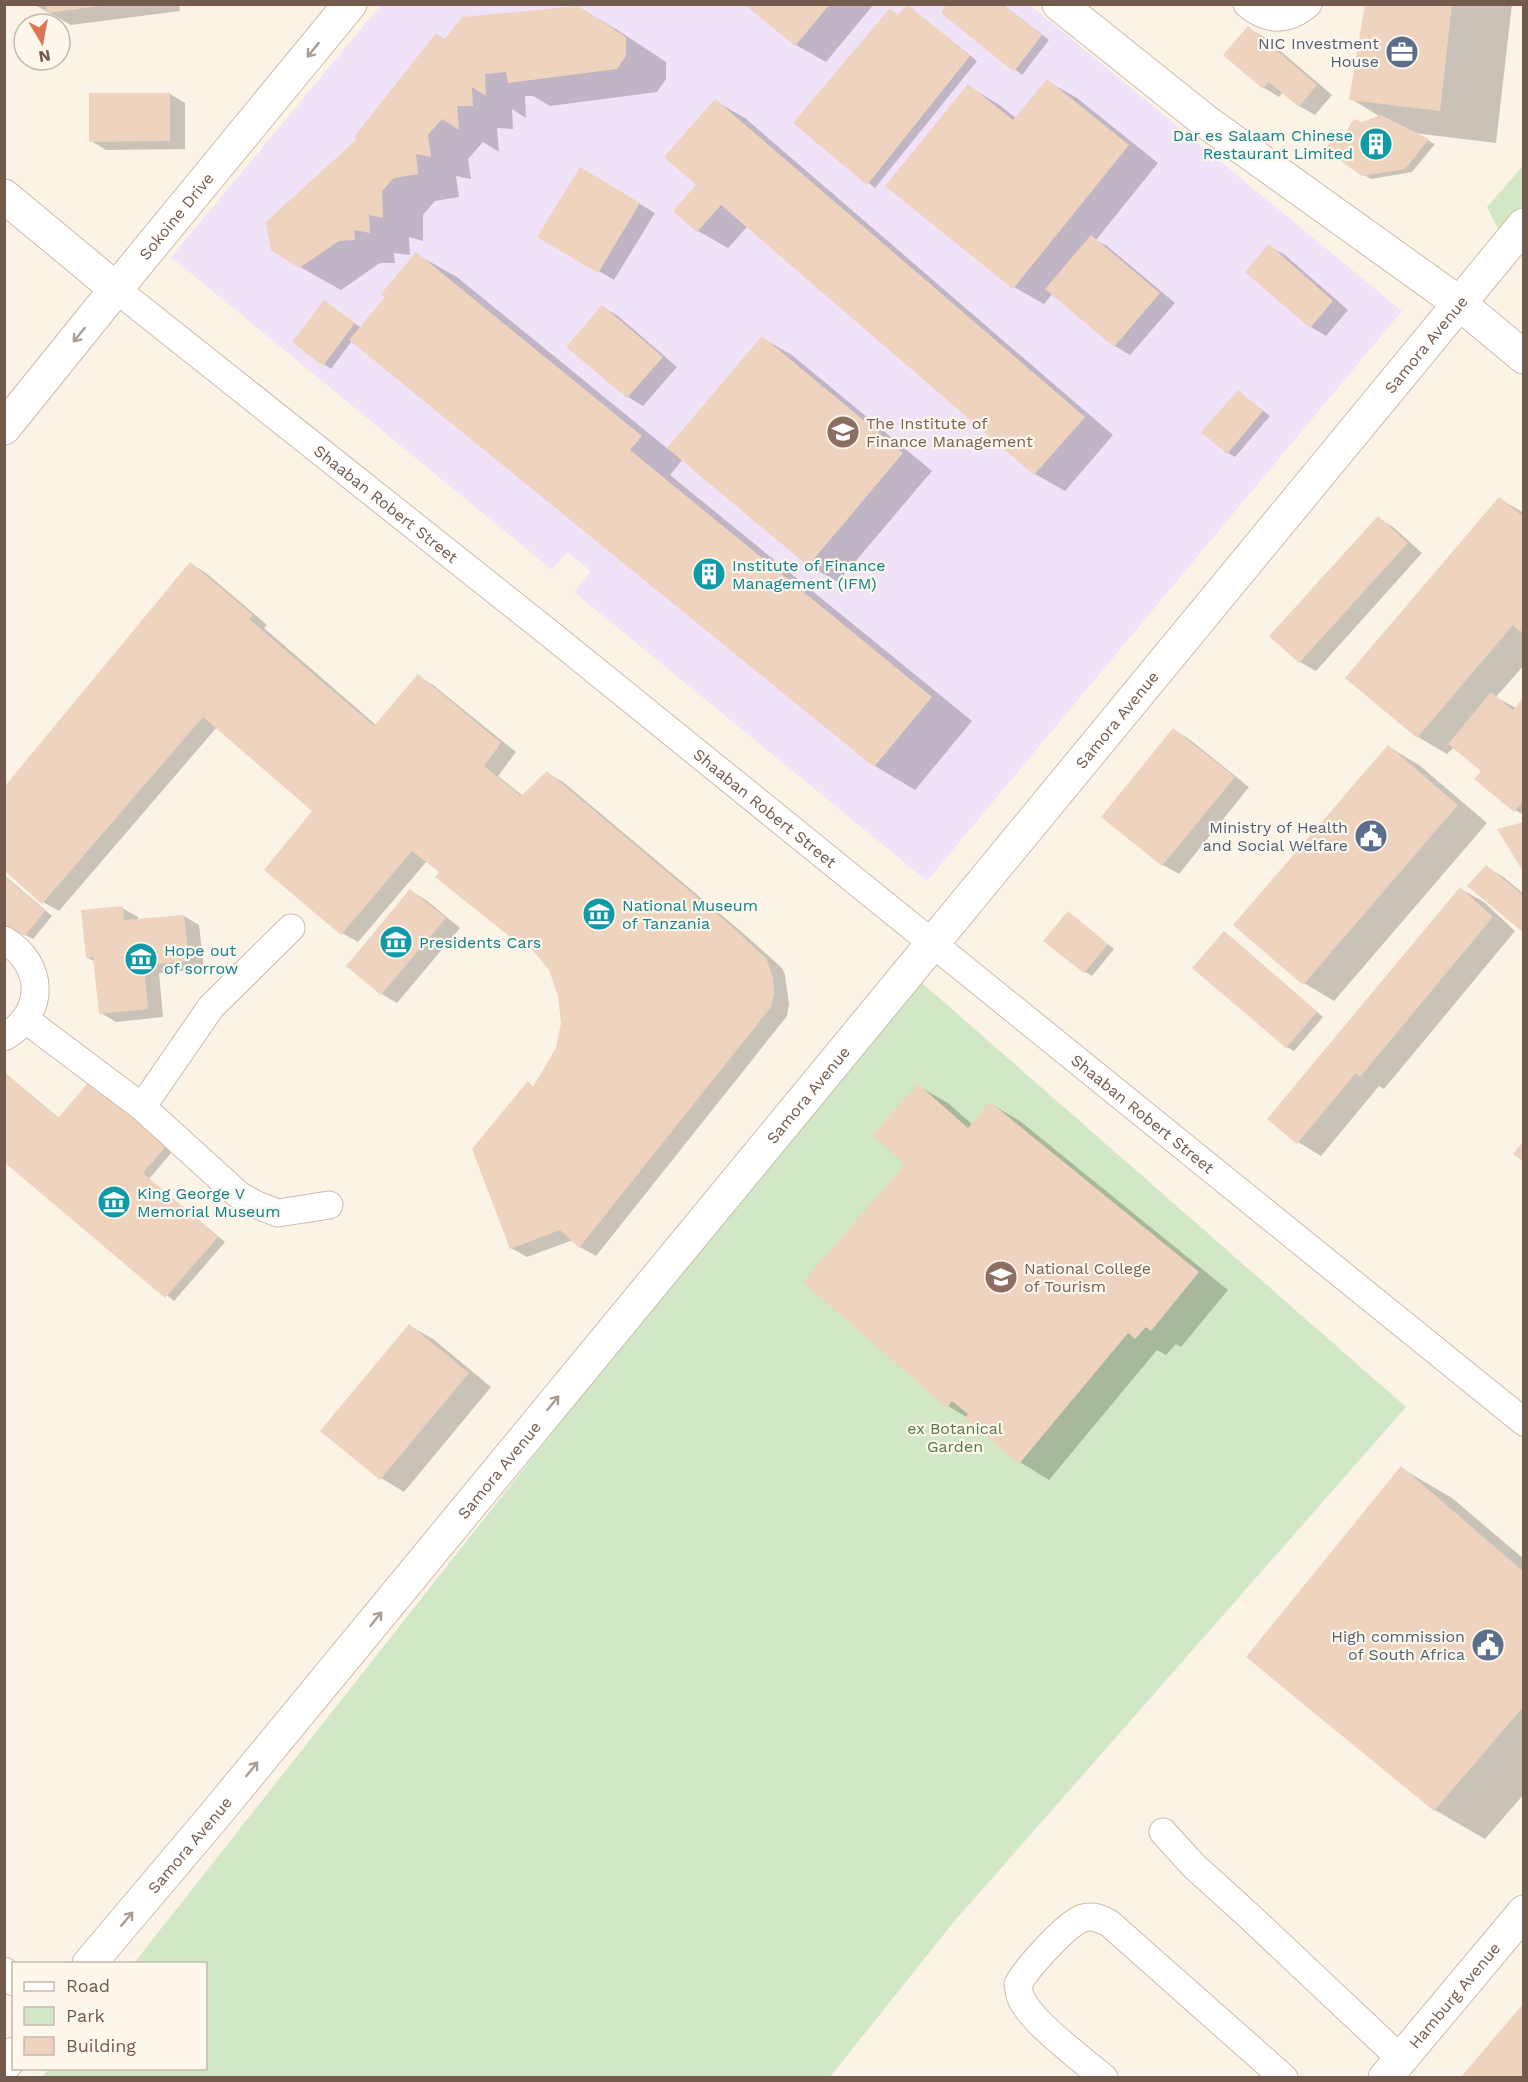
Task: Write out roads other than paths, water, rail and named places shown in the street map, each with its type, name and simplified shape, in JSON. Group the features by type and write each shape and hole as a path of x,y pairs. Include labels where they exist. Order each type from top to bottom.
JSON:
{"street":[{"name":"Sokoine Drive","path":"4,428 350,4"},
{"path":"1059,4 1205,121 1459,303 1524,357"},
{"name":"Shaaban Robert Street","path":"4,195 116,289"},
{"name":"Samora Avenue","path":"91,1962 214,1816 1524,225"},
{"name":"Hamburg Avenue","path":"1393,2068 1524,1912"}],"lane":[{"path":"1247,4 1258,14 1272,18 1289,16 1308,4"},
{"name":"Shaaban Robert Street","path":"116,289 549,633 1524,1422"},
{"path":"142,1107 211,1007 291,928"},
{"path":"4,940 15,946 28,960 35,977 36,995 26,1020 4,1037"},
{"path":"26,1020 142,1107 234,1191 257,1205 278,1213 329,1205"},
{"path":"1163,1832 1194,1866 1247,1914 1393,2068"},
{"path":"1104,2078 1033,2014 1021,1998 1018,1984 1024,1972 1071,1924 1084,1918 1096,1917 1110,1923 1284,2078"}],"place":[{"name":"NIC Investment House","path":"1402,52"},
{"name":"Dar es Salaam Chinese Restaurant Limited","path":"1376,144"},
{"name":"The Institute of Finance Management","path":"843,432"},
{"name":"Institute of Finance Management (IFM)","path":"709,574"},
{"name":"Ministry of Health and Social Welfare","path":"1371,836"},
{"name":"National Museum of Tanzania","path":"599,914"},
{"name":"Presidents Cars","path":"396,942"},
{"name":"Hope out of sorrow","path":"141,959"},
{"name":"King George V Memorial Museum","path":"114,1202"},
{"name":"National College of Tourism","path":"1001,1277"},
{"name":"High commission of South Africa","path":"1488,1645"}],"park label":[{"name":"ex Botanical Garden","path":"955,1437"}]}
